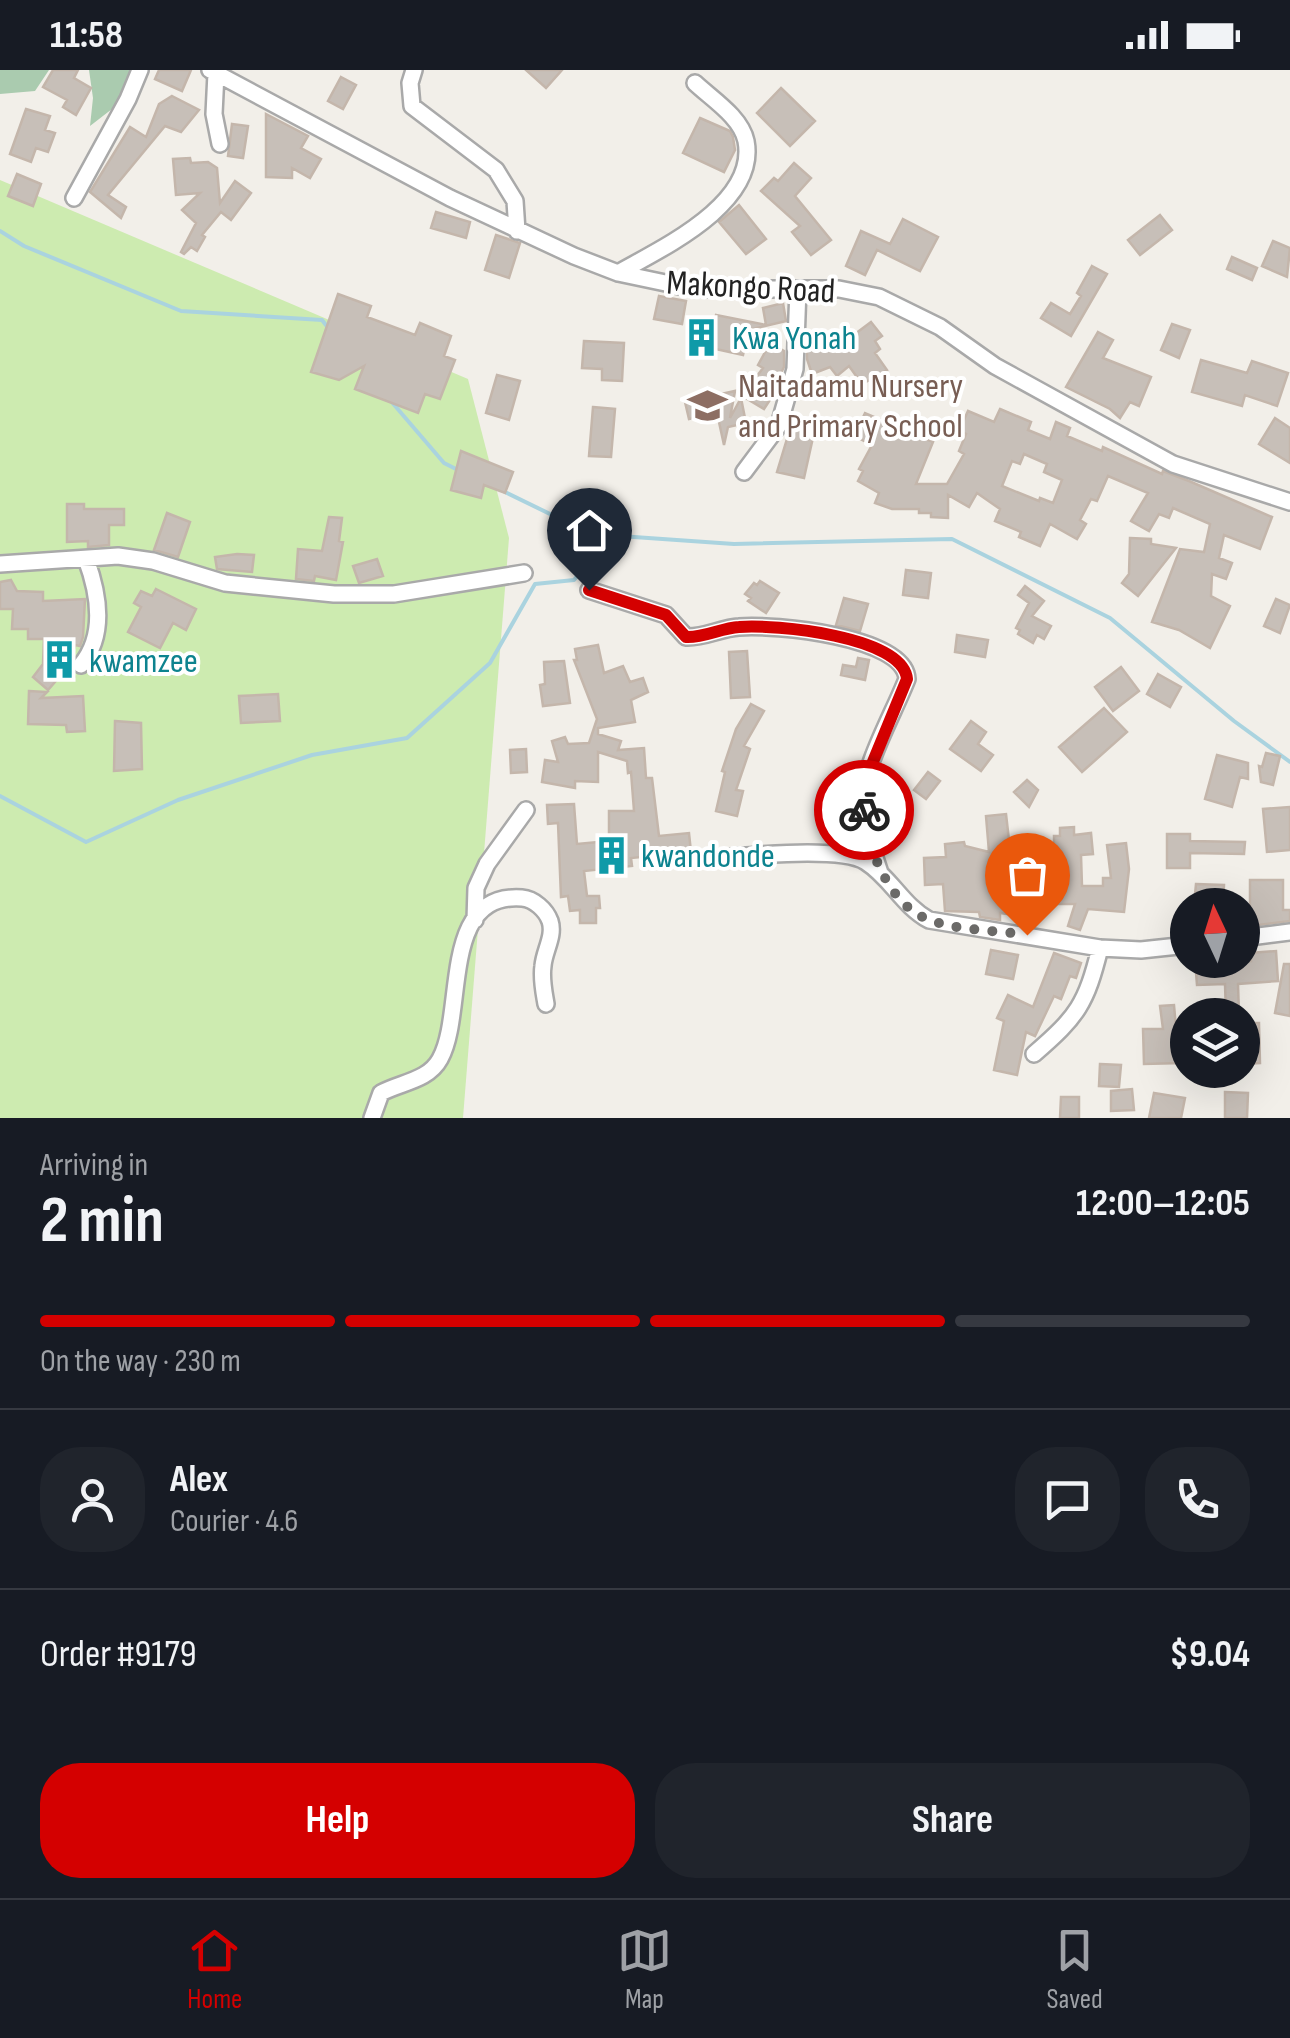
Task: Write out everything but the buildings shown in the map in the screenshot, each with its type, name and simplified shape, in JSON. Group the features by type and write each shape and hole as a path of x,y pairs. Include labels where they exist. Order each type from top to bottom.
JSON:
{"street":[{"path":"74,198 140,70"},
{"path":"414,70 409,95 412,106 496,170 515,201 517,231"},
{"path":"213,72 214,114 220,144"},
{"name":"Makongo Road","path":"213,72 517,231 618,272 694,290 839,289 878,297 940,327 995,366 1173,464 1290,502"},
{"path":"618,272 715,212 728,198 744,168 746,141 740,128 695,83"},
{"path":"744,472 779,425 795,369 798,289"},
{"path":"0,564 118,556 152,561 225,582 334,594 394,594 524,573"},
{"path":"81,665 96,642 97,623 97,598 86,559"},
{"path":"589,590 666,615 686,637 740,627 764,627 864,643 896,658 907,679 870,769 863,802 880,872"},
{"path":"474,920 476,888 526,810"},
{"path":"718,858 840,855 862,859 880,872 914,912 929,920 1100,948 1170,947"},
{"path":"372,1118 381,1093 422,1078 440,1060 467,930 483,908 498,899 526,898 549,918 551,935 542,977 546,1004"},
{"path":"1260,936 1290,932"},
{"path":"1034,1054 1074,1018 1083,1004 1100,948"}],"green space":[{"path":"0,70 49,70 35,91 0,94"},
{"path":"89,70 148,70 121,102 90,126 93,98"},
{"path":"0,180 468,379 509,538 463,1118 0,1118"}],"waterway":[{"path":"0,231 24,246 181,311 322,320 329,329"},
{"path":"390,400 444,463 460,471"},
{"path":"505,492 591,534 734,544 952,539 1110,618 1290,762"},
{"path":"0,796 86,842 178,800 312,755 407,738 490,663 535,584 574,580 610,537"}],"way so far":[{"path":"864,810 880,872 914,912 929,920 1027,935"}],"place":[{"name":"Kwa Yonah","path":"702,337"},
{"name":"Naitadamu Nursery and Primary School","path":"708,405"},
{"name":"kwamzee","path":"59,660"},
{"name":"kwandonde","path":"611,855"}],"route":[{"path":"589,590 666,615 686,637 740,627 764,627 864,643 896,658 907,679 865,784 864,810"}]}
